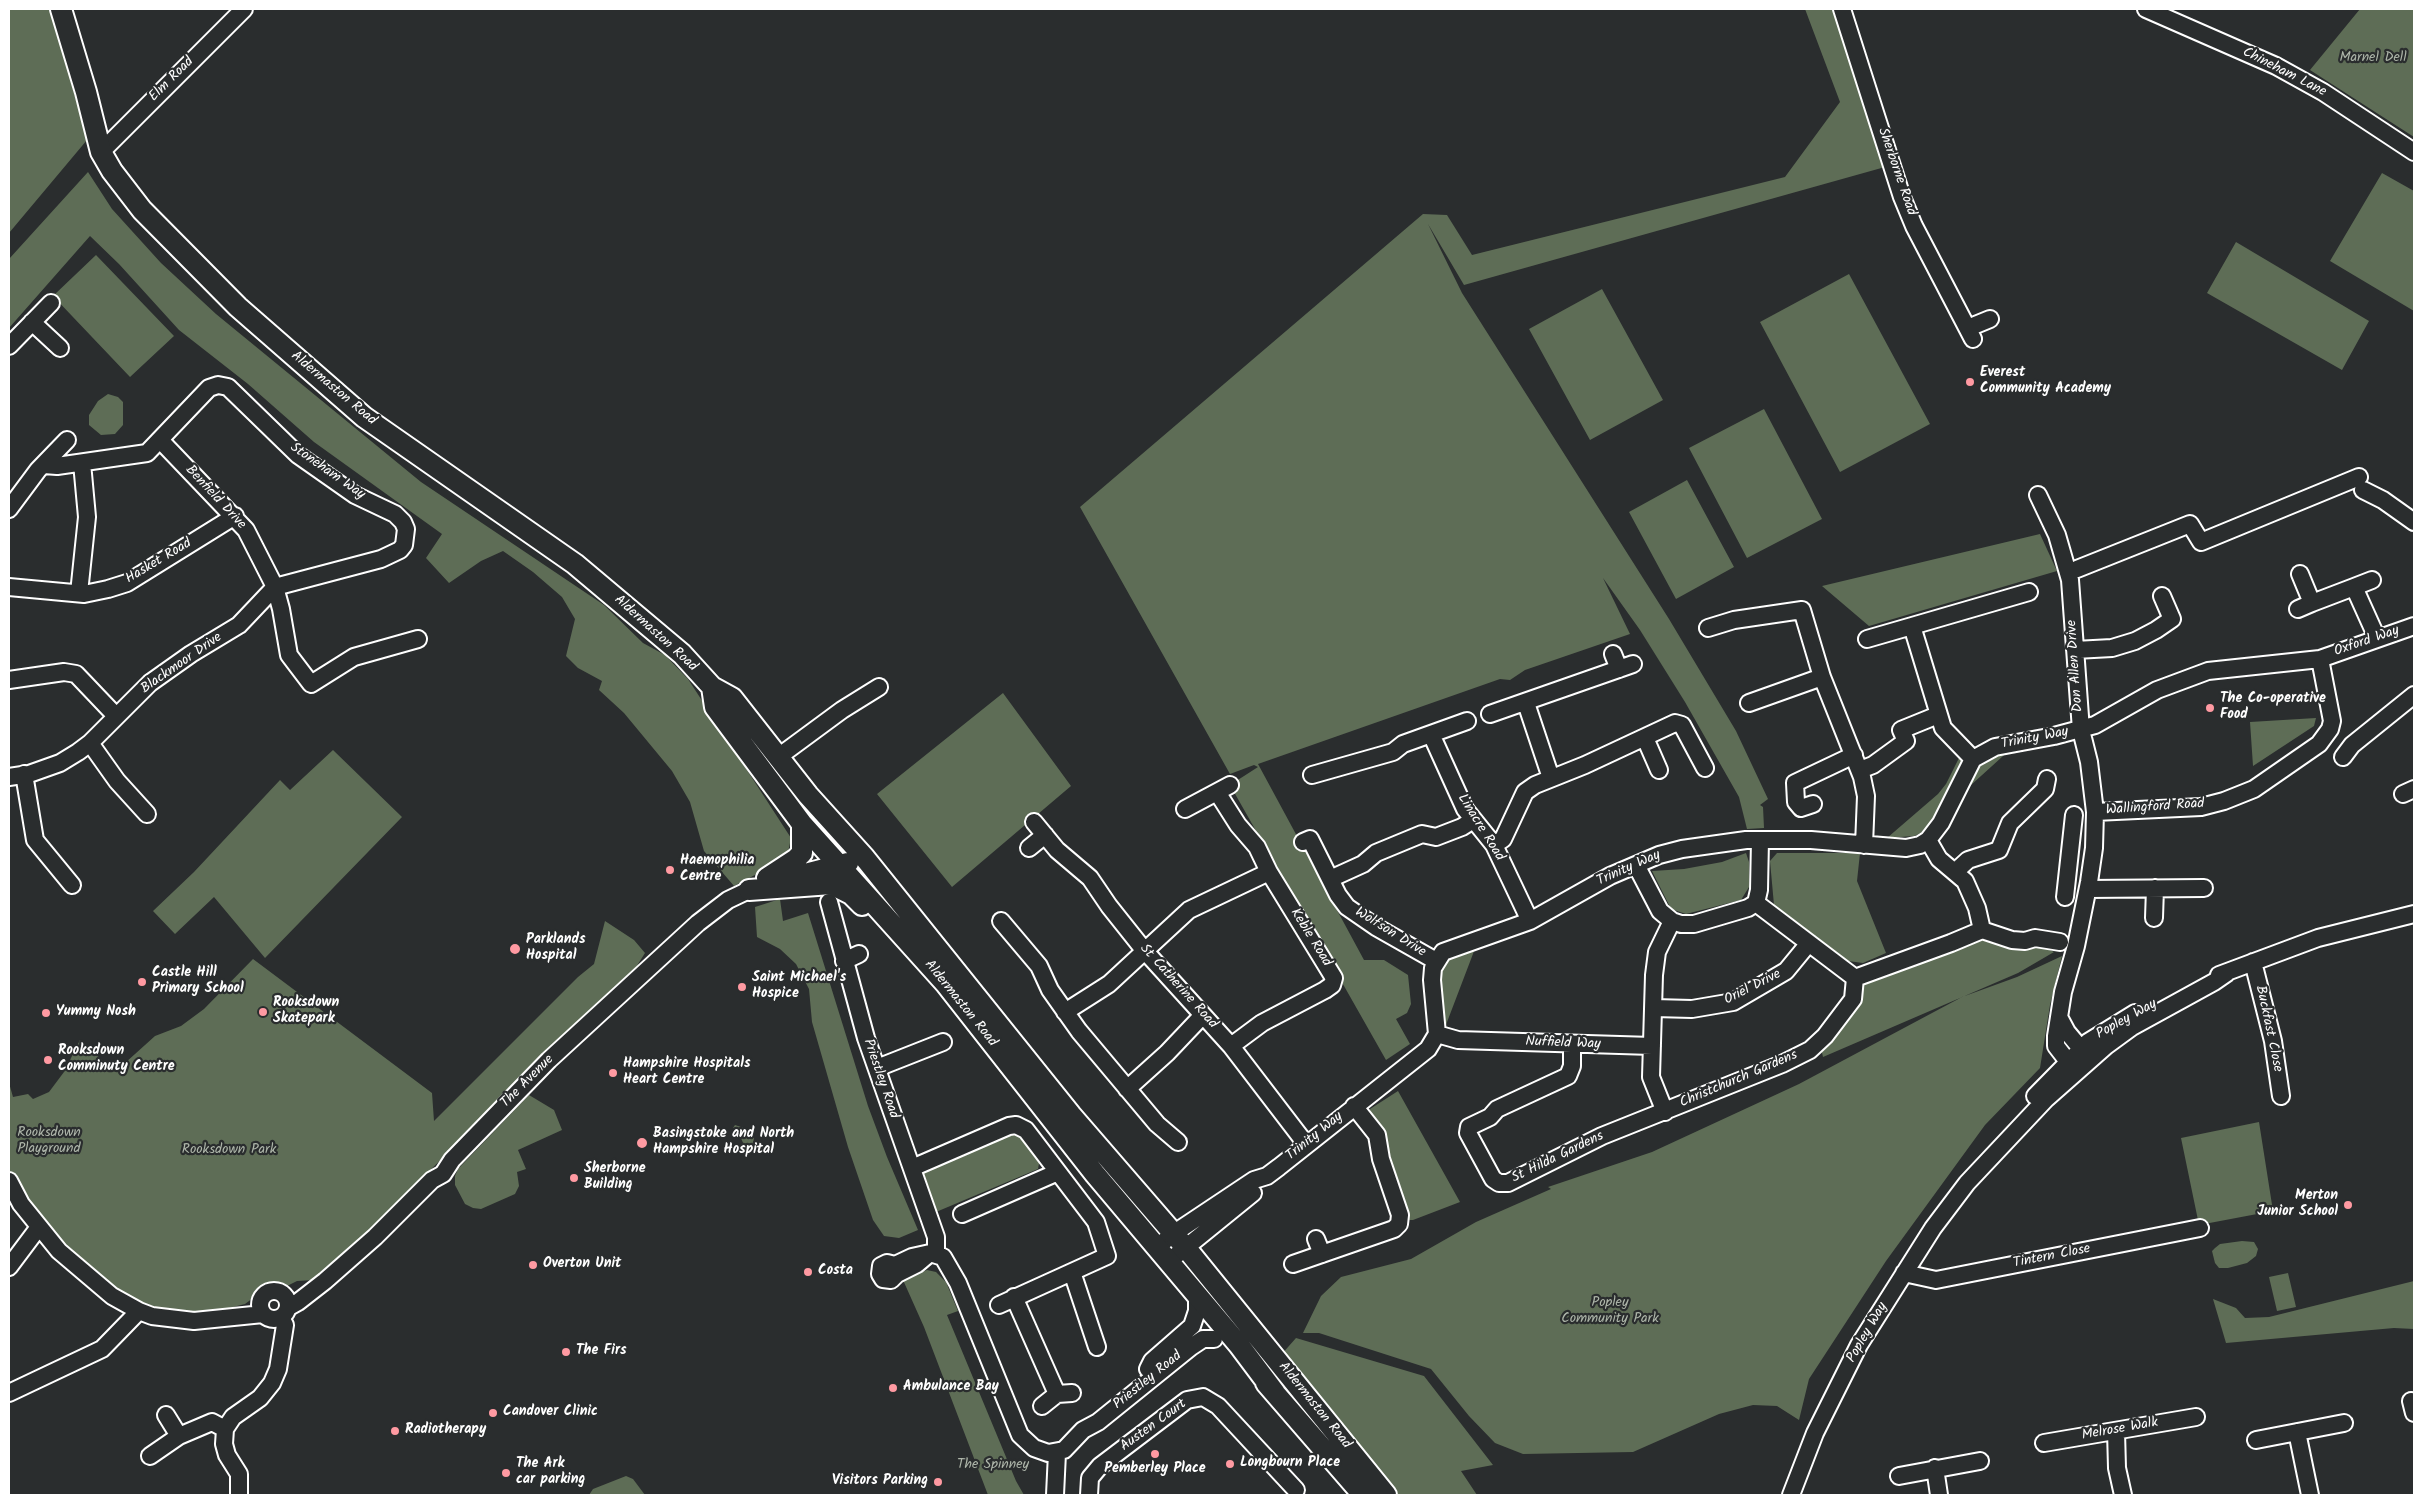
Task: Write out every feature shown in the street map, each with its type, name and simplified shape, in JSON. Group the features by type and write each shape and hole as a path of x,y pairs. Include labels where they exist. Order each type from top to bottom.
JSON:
{"main road":[{"name":"Aldermaston Road","path":"60,9 86,92 101,152 112,171 142,210 238,307 364,417 575,564 682,654 712,686 732,698 766,743 782,754 808,795 864,857 1071,1115 1179,1241 1386,1495"},
{"name":"Aldermaston Road","path":"712,686 715,707 760,771 802,824 833,884 946,984 1197,1297 1215,1329 1239,1345 1275,1393 1363,1495"},
{"path":"760,771 782,754"},
{"path":"808,795 810,811 843,855 833,884"},
{"path":"748,890 796,859 802,852 802,824"},
{"path":"748,890 833,884 864,857"},
{"name":"Aldermaston Road","path":"1179,1241 1215,1298 1215,1329"},
{"path":"1215,1329 1232,1315 1241,1317"}],"street":[{"name":"Elm Road","path":"101,152 244,9"},
{"name":"Sherborne Road","path":"1842,9 1902,197 1914,226 1971,334 1990,319"},
{"name":"Chineham Lane","path":"2146,9 2276,66 2323,92 2414,152"},
{"path":"9,346 51,303"},
{"path":"32,322 60,348"},
{"name":"Stoneham Way","path":"44,465 57,466 147,453 161,441 209,388 218,385 228,387 298,455 355,495 395,514 403,522 406,538 400,550 381,559 275,587"},
{"path":"9,509 44,465 67,440"},
{"name":"Benfield Drive","path":"161,441 234,516 255,544 275,587 281,609 288,655 294,666 312,685 354,657 418,639"},
{"path":"79,593 87,517 82,463"},
{"path":"2078,569 2190,524 2201,542 2361,483 2414,522"},
{"name":"Don Allen Drive","path":"2038,495 2056,535 2070,580 2081,730 2089,762 2095,812 2094,848 2088,889 2059,1017 2056,1046 2072,1067"},
{"name":"Hasket Road","path":"9,587 79,593 108,590 127,583 234,516"},
{"path":"2300,574 2305,606 2372,580"},
{"name":"Blackmoor Drive","path":"17,775 60,763 90,743 150,683 191,654 239,625 275,587"},
{"path":"2354,587 2377,638"},
{"path":"1867,639 2029,592"},
{"path":"2074,650 2112,648 2135,641 2156,630 2172,619 2162,596"},
{"path":"1708,628 1734,620 1802,610 1822,677 1857,763 1866,796 1864,845"},
{"path":"1912,626 1943,728 1973,759 1940,823 1928,840 1939,859 1965,881 1977,908 1982,930"},
{"name":"Oxford Way","path":"2081,730 2095,725 2157,690 2208,671 2320,659 2414,626"},
{"path":"2320,659 2332,722 2330,729 2348,751 2414,695"},
{"path":"1490,714 1526,702 1622,662"},
{"path":"9,680 64,672 76,674 116,716"},
{"path":"1749,703 1822,677"},
{"path":"782,754 842,710 879,687"},
{"path":"1526,702 1550,778"},
{"path":"1813,804 1801,808 1796,802 1795,783 1857,763 1872,765 1906,741 1901,730 1938,715"},
{"path":"1317,769 1393,752 1403,744 1467,721"},
{"path":"1494,845 1502,839 1525,792 1550,778 1645,738 1675,723 1682,725 1705,768"},
{"name":"Wallingford Road","path":"2095,812 2201,807 2224,801 2262,783 2319,744 2330,729"},
{"name":"Trinity Way","path":"1973,759 1995,747 2081,730"},
{"name":"Linacre Road","path":"1431,734 1458,794 1473,820 1494,845 1530,921"},
{"path":"1645,738 1659,770"},
{"path":"90,743 117,781 147,814"},
{"path":"17,775 35,840 72,885"},
{"path":"1956,872 1968,860 1999,850 2010,823 2045,789 2047,779"},
{"name":"Keble Road","path":"1185,809 1224,789 1238,825 1256,847 1269,872 1334,978 1332,985 1262,1023 1231,1046"},
{"path":"2066,897 2074,815"},
{"path":"1330,880 1363,864 1376,853 1422,834 1436,837 1462,827 1473,820"},
{"name":"St Catherine Road","path":"1034,822 1057,850 1090,878 1109,906 1144,950 1231,1046 1306,1144"},
{"path":"1030,848 1045,835"},
{"name":"Wolfson Drive","path":"1303,842 1310,839 1330,880 1347,907 1376,927 1436,961"},
{"name":"Trinity Way","path":"1436,961 1443,952 1530,921 1578,893 1636,865 1659,855 1701,844 1730,840 1811,840 1906,848 1920,845 1928,840"},
{"path":"1636,865 1660,911 1672,921 1681,924 1694,924 1748,908 1756,903 1759,890 1760,840"},
{"path":"2072,846 2094,848"},
{"path":"1066,1012 1109,984 1189,910 1269,872"},
{"path":"2088,889 2155,888 2181,882 2204,888"},
{"name":"Priestley Road","path":"833,884 852,957 876,1068 936,1237 933,1253"},
{"path":"2154,918 2155,888"},
{"name":"The Avenue","path":"9,1181 21,1204 39,1227 78,1269 112,1296 139,1312 152,1316 194,1321 220,1320 242,1314 275,1310 304,1292 318,1286 375,1237 432,1180 443,1174 452,1160 550,1060 698,923 728,900 748,890"},
{"path":"1756,903 1855,978 1982,930 2012,940 2025,942 2035,938 2060,942"},
{"name":"Popley Way","path":"1791,1495 1818,1426 1859,1345 1904,1273 1968,1183 2072,1067 2086,1054 2227,973 2339,932 2414,914"},
{"path":"1001,921 1039,966 1050,990 1127,1089 1157,1124 1178,1142"},
{"path":"1665,1112 1652,1077 1652,1046 1657,952 1672,921"},
{"name":"Oriel Drive","path":"1654,1008 1692,1009 1733,1002 1786,971 1809,943"},
{"path":"1436,961 1432,980 1437,1034"},
{"name":"Buckfast Close","path":"2253,962 2273,1041 2281,1097"},
{"name":"Christchurch Gardens","path":"1665,1112 1782,1064 1810,1050 1825,1036 1853,999 1855,978"},
{"path":"1127,1089 1167,1053 1203,1015"},
{"path":"2059,1017 2086,1054"},
{"name":"Trinity Way","path":"1162,1255 1179,1241 1258,1189 1267,1176 1422,1054 1434,1041 1437,1034"},
{"name":"Nuffield Way","path":"1437,1034 1458,1040 1652,1046"},
{"path":"876,1068 943,1042"},
{"name":"St Hilda Gardens","path":"1572,1045 1572,1066 1568,1076 1497,1108 1490,1117 1469,1127 1468,1133 1493,1179 1499,1183 1508,1183 1602,1136 1665,1112"},
{"path":"1293,1264 1319,1247 1394,1229 1399,1224 1400,1215 1381,1159 1377,1136 1354,1106"},
{"path":"912,1168 1009,1126 1016,1126 1026,1130 1096,1222 1107,1256 998,1305"},
{"path":"962,1214 1058,1172"},
{"path":"9,1266 39,1227"},
{"name":"Tintern Close","path":"1904,1273 1936,1280 2200,1228"},
{"path":"896,1270 916,1264 933,1253 943,1258 958,1283 1020,1435 1034,1448 1048,1453 1056,1453 1055,1495"},
{"path":"1072,1272 1098,1346"},
{"path":"1014,1297 1064,1393 1042,1406"},
{"name":"Priestley Road","path":"1148,1369 1152,1361 1192,1326 1197,1311 1197,1297"},
{"path":"239,1495 239,1474 227,1455 224,1444 224,1429 233,1416 260,1398 270,1388 278,1369 281,1345 275,1310"},
{"path":"9,1393 102,1349 139,1312"},
{"name":"Priestley Road","path":"1056,1453 1064,1450 1083,1430 1090,1417 1186,1338 1215,1329"},
{"name":"Priestley Road","path":"1083,1430 1098,1422 1215,1329"},
{"name":"Austen Court","path":"1089,1495 1090,1478 1100,1466 1188,1400 1202,1397 1218,1406 1296,1490"},
{"path":"166,1415 179,1436"},
{"name":"Melrose Walk","path":"2043,1441 2116,1431 2196,1416"},
{"path":"150,1456 179,1436 212,1422 224,1429"},
{"path":"2256,1440 2344,1423"},
{"path":"2116,1431 2117,1468 2123,1495"},
{"path":"2297,1432 2310,1495"},
{"path":"1899,1476 1980,1461"},
{"path":"1935,1468 1939,1495"}],"green space":[{"path":"9,9 51,9 87,140 9,233"},
{"path":"1805,9 1837,9 1885,167 1464,285 1428,224 1462,293 1669,619 1736,731 1768,799 1760,805 1763,807 1764,828 1747,829 1739,797 1685,702 1640,630 1603,578 1630,634 1525,670 1510,680 1500,679 1258,764 1364,960 1384,960 1408,975 1411,1004 1407,1013 1396,1019 1410,1044 1386,1060 1230,785 1258,767 1254,765 1230,774 1080,507 1423,214 1447,215 1472,255 1785,177 1840,102"},
{"name":"Marnel Dell","path":"2360,9 2414,9 2414,137 2310,70"},
{"path":"88,172 112,209 161,263 216,314 421,482 604,605 643,643 665,655 688,679 791,838 787,858 734,886 704,851 690,802 672,771 624,713 599,690 602,681 578,668 566,656 575,619 562,597 533,572 503,551 481,561 449,583 426,558 442,534 314,442 248,384 179,330 119,264 90,236 9,328 9,259"},
{"path":"2382,173 2414,191 2414,311 2330,261"},
{"path":"2236,242 2369,321 2342,370 2207,293"},
{"path":"96,255 174,336 130,377 53,296"},
{"path":"1849,274 1930,424 1840,472 1760,322"},
{"path":"1602,289 1663,400 1590,440 1529,329"},
{"path":"108,394 118,397 123,402 123,425 115,434 101,435 89,425 89,415 98,401"},
{"path":"1764,409 1822,519 1747,558 1689,448"},
{"path":"1687,480 1734,567 1676,599 1629,512"},
{"path":"2040,534 2057,571 1869,626 1822,586"},
{"path":"1003,693 1071,786 952,887 877,794"},
{"path":"2316,718 2314,726 2253,766 2250,722"},
{"path":"2013,747 1960,795 1974,765"},
{"path":"333,750 402,817 265,958 214,897 175,934 153,911 194,872 280,780 290,790"},
{"path":"1961,754 1962,762 1933,824 1914,836 1887,838 1938,794 1946,784"},
{"path":"1746,853 1749,862 1749,887 1741,900 1686,914 1671,909 1652,871 1684,869 1722,862"},
{"path":"1777,853 1860,853 1857,881 1886,953 1863,963 1848,961 1774,905 1770,861"},
{"path":"780,899 783,921 808,913 868,1106 918,1230 899,1238 884,1236 873,1220 848,1147 812,1022 809,989 796,964 780,949 757,937 755,907"},
{"name":"Rooksdown Park","path":"605,921 634,940 645,953 633,972 348,1253 314,1280 297,1281 287,1286 269,1286 245,1304 221,1310 180,1312 138,1301 113,1288 71,1257 9,1175 9,1083 13,1097 28,1094 33,1099 49,1092 64,1072 80,1040 115,1072 155,1036 181,1026 204,1009 253,959 432,1093 434,1121 578,977 594,964"},
{"path":"1980,936 2035,943 2054,952 2018,973 1823,1057 1821,1048 1849,1017 1863,995 1862,981"},
{"path":"1476,946 1444,1030 1434,978 1447,955"},
{"name":"Popley Community Park","path":"2062,956 2050,1005 2040,1068 1985,1125 1886,1261 1809,1379 1799,1420 1777,1406 1753,1405 1719,1414 1633,1452 1523,1454 1495,1443 1469,1416 1431,1369 1319,1333 1303,1333 1321,1296 1341,1277 1411,1259 1476,1222 1551,1189 1548,1187 1652,1152 1799,1084 1962,997 2017,977"},
{"path":"1398,1091 1460,1202 1413,1220 1401,1220 1370,1109"},
{"path":"529,1095 554,1110 562,1130 518,1150 526,1169 517,1172 519,1186 515,1194 481,1209 465,1204 455,1185 455,1176 458,1169"},
{"path":"2259,1122 2273,1211 2199,1225 2181,1138"},
{"path":"735,1125 744,1128 754,1138 753,1144 744,1145 736,1127 733,1128"},
{"path":"1012,1130 1019,1132 1040,1158 1038,1169 936,1212 921,1176 922,1169"},
{"path":"2242,1241 2254,1242 2258,1249 2256,1256 2247,1263 2228,1268 2219,1268 2215,1263 2212,1251 2220,1244"},
{"name":"The Spinney","path":"927,1270 936,1272 946,1282 958,1311 947,1315 1016,1481 1024,1495 988,1495 924,1327 903,1280"},
{"path":"2288,1273 2296,1307 2277,1311 2269,1277"},
{"path":"2414,1281 2414,1329 2394,1328 2226,1343 2213,1299 2236,1308 2245,1318 2269,1317"},
{"path":"1296,1338 1424,1376 1493,1465 1461,1471 1477,1495 1395,1495 1281,1355"},
{"path":"626,1476 633,1479 645,1495 589,1495 593,1489"}],"place":[{"name":"Everest Community Academy","path":"1970,382"},
{"name":"The Co-operative Food","path":"2210,708"},
{"name":"Haemophilia Centre","path":"670,870"},
{"name":"Parklands Hospital","path":"515,949"},
{"name":"Castle Hill Primary School","path":"142,982"},
{"name":"Saint Michael's Hospice","path":"742,987"},
{"name":"Rooksdown Skatepark","path":"263,1012"},
{"name":"Yummy Nosh","path":"46,1013"},
{"name":"Rooksdown Comminuty Centre","path":"48,1060"},
{"name":"Hampshire Hospitals Heart Centre","path":"613,1073"},
{"name":"Basingstoke and North Hampshire Hospital","path":"642,1143"},
{"name":"Sherborne Building","path":"574,1178"},
{"name":"Merton Junior School","path":"2348,1205"},
{"name":"Overton Unit","path":"533,1265"},
{"name":"Costa","path":"808,1272"},
{"name":"The Firs","path":"566,1352"},
{"name":"Ambulance Bay","path":"893,1388"},
{"name":"Candover Clinic","path":"493,1413"},
{"name":"Radiotherapy","path":"395,1431"},
{"name":"Pemberley Place","path":"1155,1454"},
{"name":"Longbourn Place","path":"1230,1464"},
{"name":"The Ark car parking","path":"506,1473"},
{"name":"Visitors Parking","path":"938,1482"}],"park label":[{"name":"Rooksdown Playground","path":"49,1142"}]}
